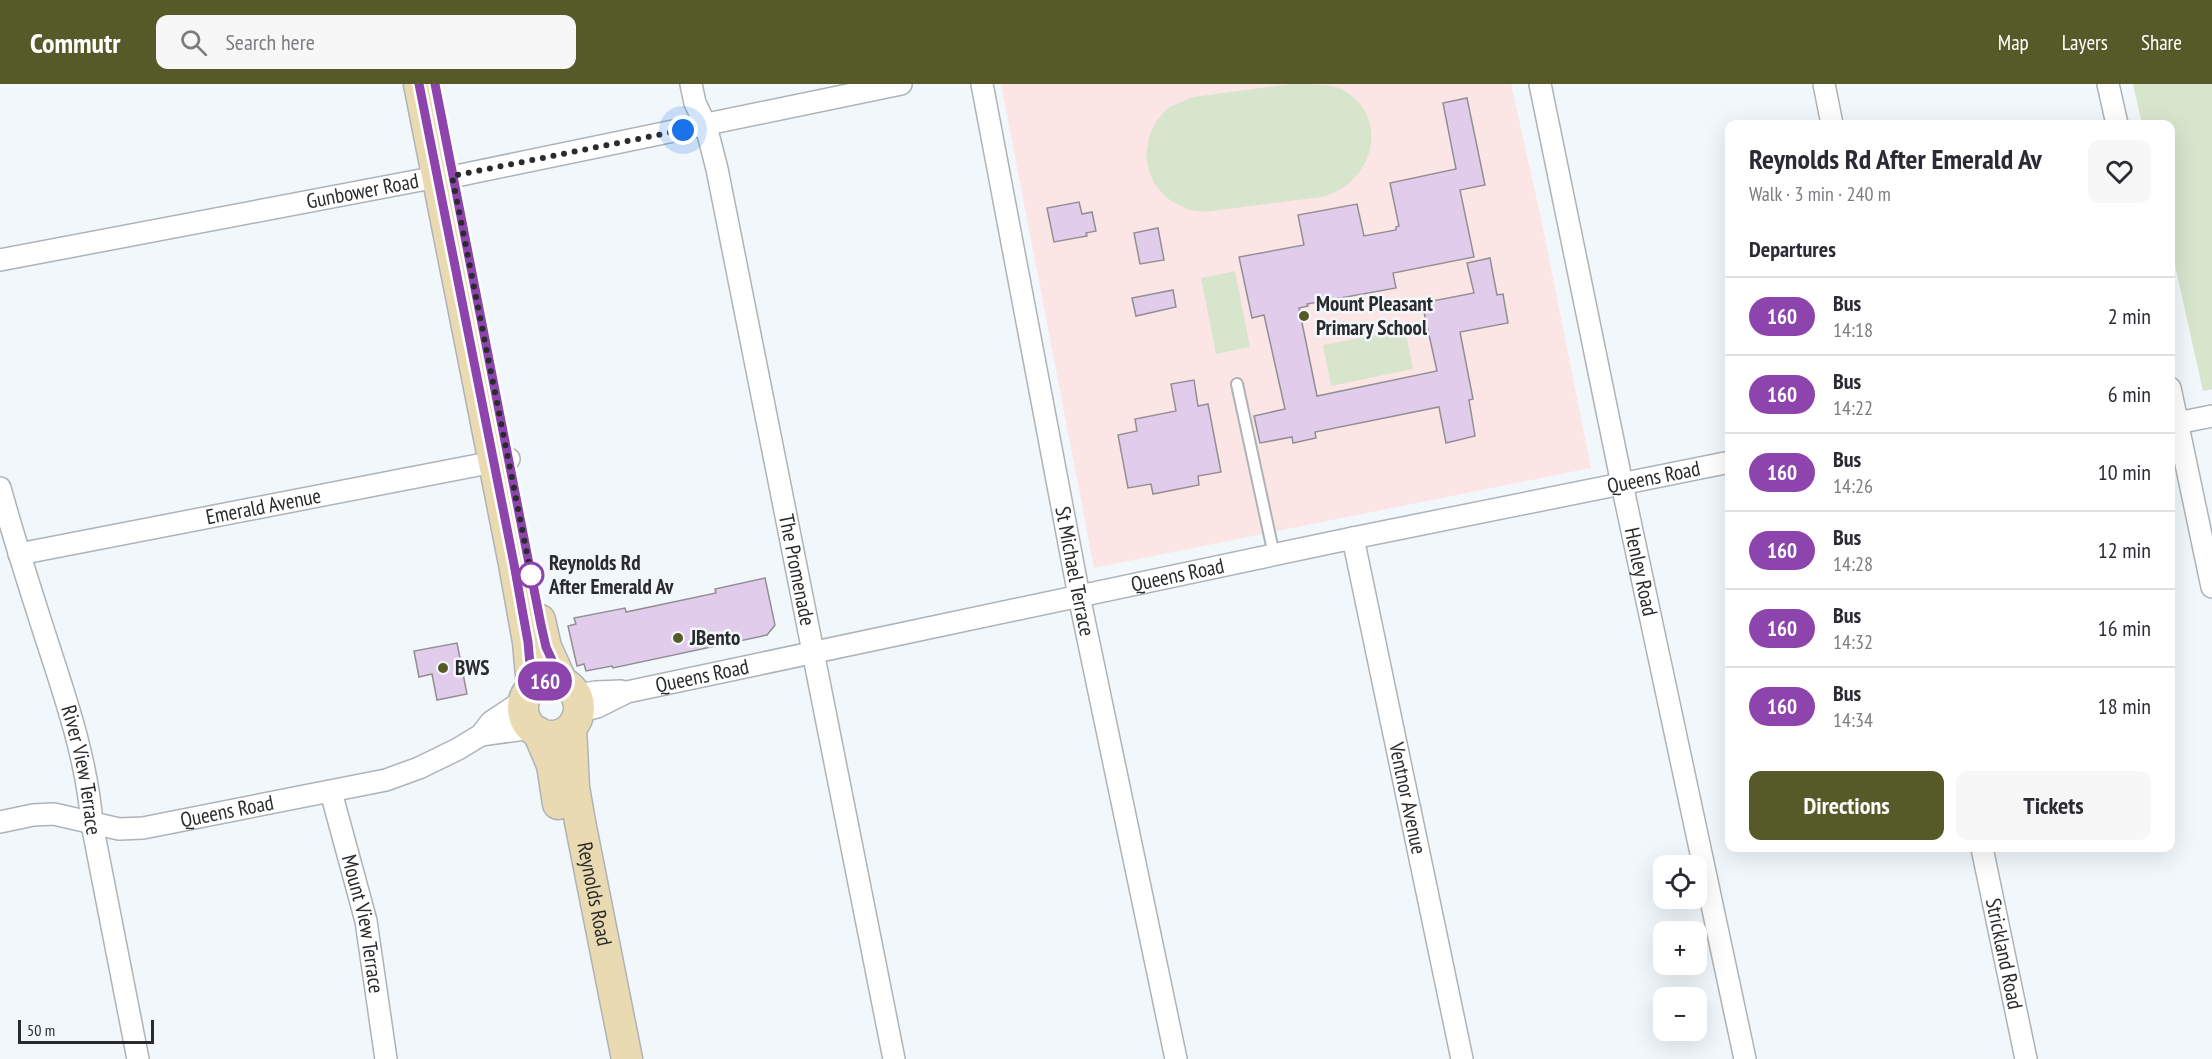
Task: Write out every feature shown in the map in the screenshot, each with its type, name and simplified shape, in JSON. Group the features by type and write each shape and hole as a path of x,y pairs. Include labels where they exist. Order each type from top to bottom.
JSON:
{"main road":[{"name":"Reynolds Road","path":"419,84 444,177 501,460 546,647 572,704 574,787 571,823"},
{"name":"Reynolds Road","path":"435,84 444,177"},
{"name":"Reynolds Road","path":"501,460 528,642 532,712 571,823 605,985 627,1059"},
{"path":"546,681 572,704 555,735 532,712 546,681"},
{"name":"Reynolds Road","path":"605,985 611,1059"}],"street":[{"name":"The Promenade","path":"691,84 695,103 706,126 717,168 894,1059"},
{"name":"Gunbower Road","path":"0,260 706,126 901,84"},
{"name":"St Michael Terrace","path":"982,84 1078,596 1176,1059"},
{"name":"Henley Road","path":"1540,84 1622,484 1745,1059"},
{"path":"1824,84 1831,120"},
{"path":"2108,84 2115,120"},
{"path":"2175,413 2212,587"},
{"path":"2177,423 2212,416"},
{"name":"Emerald Avenue","path":"19,554 501,460"},
{"name":"Queens Road","path":"572,704 597,707 627,692 1353,538 1725,463"},
{"name":"River View Terrace","path":"0,488 74,723 89,790 92,824 138,1059"},
{"name":"Ventnor Avenue","path":"1353,538 1462,1059"},
{"name":"Queens Road","path":"0,822 33,815 54,814 119,829 143,828 331,792 386,780 419,768 481,735 532,712"},
{"name":"Queens Road","path":"481,735 491,722 532,712"},
{"name":"Mount View Terrace","path":"331,792 366,921 386,1059"},
{"name":"Strickland Road","path":"1983,852 2026,1059"}],"lane":[{"path":"1237,384 1274,555"}],"shaded area":[{"name":"Mount Pleasant Primary School","path":"1001,84 1511,84 1541,218 1591,468 1094,568"}],"green space":[{"path":"1291,84 1337,87 1354,98 1365,112 1371,128 1371,145 1366,162 1356,177 1341,189 1322,197 1204,212 1189,210 1171,201 1154,183 1146,154 1150,134 1157,120 1169,107 1193,97"},
{"path":"2133,84 2212,84 2212,389 2203,391 2175,265 2175,120 2141,120"},
{"path":"1235,271 1250,347 1216,354 1201,278"},
{"path":"1405,329 1413,369 1331,386 1323,345"}],"building":[{"path":"1467,98 1485,185 1460,190 1474,257 1393,273 1396,288 1307,304 1308,306 1299,308 1317,396 1437,371 1422,303 1474,293 1467,263 1490,258 1497,295 1503,294 1508,323 1460,332 1473,399 1469,400 1475,436 1446,443 1439,407 1315,432 1316,438 1293,443 1292,437 1260,443 1254,416 1285,409 1264,315 1252,318 1239,257 1304,245 1298,215 1357,204 1364,236 1396,230 1399,226 1390,183 1456,169 1443,103"},
{"path":"1079,202 1082,214 1092,212 1096,231 1086,233 1087,236 1054,242 1047,208"},
{"path":"1158,228 1164,260 1140,264 1134,233"},
{"path":"1173,290 1176,307 1136,316 1132,298"},
{"path":"1194,380 1198,406 1208,404 1221,472 1198,476 1199,485 1153,494 1151,484 1128,488 1118,435 1137,431 1135,419 1176,411 1171,384"},
{"path":"765,578 775,625 767,635 613,668 612,666 586,671 584,664 577,666 568,626 576,624 574,618 625,608 626,612 716,593 715,589"},
{"path":"457,643 467,694 437,700 432,674 419,677 414,651"}],"bus line":[{"name":"160","path":"419,84 514,564 528,642 532,687 546,681 562,682 546,647 541,625 435,84"}],"place":[{"name":"Mount Pleasant Primary School","path":"1304,316"},
{"name":"Reynolds Rd After Emerald Av","path":"531,575"},
{"name":"JBento","path":"678,638"},
{"name":"BWS","path":"443,668"}],"route":[{"path":"531,575 532,579 452,176 683,130"}]}
